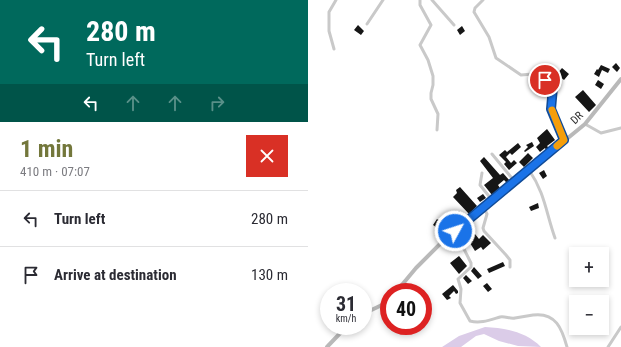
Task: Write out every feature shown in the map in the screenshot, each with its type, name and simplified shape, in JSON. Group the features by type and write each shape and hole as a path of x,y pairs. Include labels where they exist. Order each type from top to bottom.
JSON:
{"street":[{"path":"334,49 329,31 330,12 336,0"},
{"path":"367,24 383,0"},
{"path":"420,0 420,5 431,25 420,45 428,60 433,76 431,99 438,114 438,130"},
{"path":"432,0 454,25"},
{"path":"483,0 474,12 490,37 496,58 521,75 533,74 552,85 553,91 551,109 564,140"},
{"name":"DR","path":"404,283 416,268 483,206 515,182 585,124 621,79"},
{"path":"585,124 602,133 621,128"},
{"path":"492,154 515,182"},
{"path":"529,170 539,186 546,203 555,238"},
{"path":"482,173 480,185 492,200"},
{"path":"483,206 487,214 483,228 484,231 510,260 510,267"},
{"path":"455,231 471,263 471,267 458,280 461,289 460,303 470,321 488,321 501,317 512,318 535,314 548,316 556,321 561,329 567,347"},
{"path":"608,347 621,327"},
{"path":"327,347 338,335"}],"shaded area":[{"path":"485,327 500,328 522,334 541,347 518,346 499,341 484,334 476,336 461,347 442,347 459,336"}],"building":[{"path":"358,25 364,31 361,35 354,30"},
{"path":"462,26 465,31 460,35 457,30"},
{"path":"616,63 620,68 617,72 612,67"},
{"path":"601,65 610,69 608,73 602,70 599,77 594,74"},
{"path":"562,68 569,74 564,80 557,74"},
{"path":"598,80 604,84 601,89 595,85"},
{"path":"583,90 596,105 589,112 575,97"},
{"path":"547,129 555,140 547,146 549,148 546,150 545,148 540,152 536,147 540,143 537,138"},
{"path":"532,142 534,146 525,152 524,151 528,147 526,145"},
{"path":"518,143 521,147 512,155 510,153 506,157 511,163 514,160 517,163 509,170 504,164 506,162 499,155 505,150 507,152"},
{"path":"528,153 533,158 524,167 519,162"},
{"path":"484,157 500,175 503,173 510,181 507,183 504,180 498,185 500,188 492,195 484,185 493,178 480,161"},
{"path":"544,170 547,176 543,179 539,173"},
{"path":"460,187 477,206 469,214 453,197 457,193 456,190"},
{"path":"483,194 486,198 480,202 477,198"},
{"path":"538,203 539,208 531,211 529,207"},
{"path":"459,211 462,215 457,220 454,215"},
{"path":"437,219 441,221 439,226 437,225 436,227 433,225"},
{"path":"471,229 479,239 483,235 491,243 483,250 481,247 475,251 470,243 467,246 462,238"},
{"path":"459,256 467,266 459,274 450,263"},
{"path":"503,262 505,266 489,273 487,269"},
{"path":"474,267 482,276 478,279 471,271"},
{"path":"466,275 472,281 468,284 463,278"},
{"path":"487,283 492,289 488,292 483,286"},
{"path":"453,285 458,293 456,294 454,291 449,296 451,298 447,300 442,294"}],"slow traffic":[{"path":"552,110 564,140 557,146"}],"route":[{"path":"455,231 483,206 515,182 564,140 551,109 553,87 545,80"}]}
